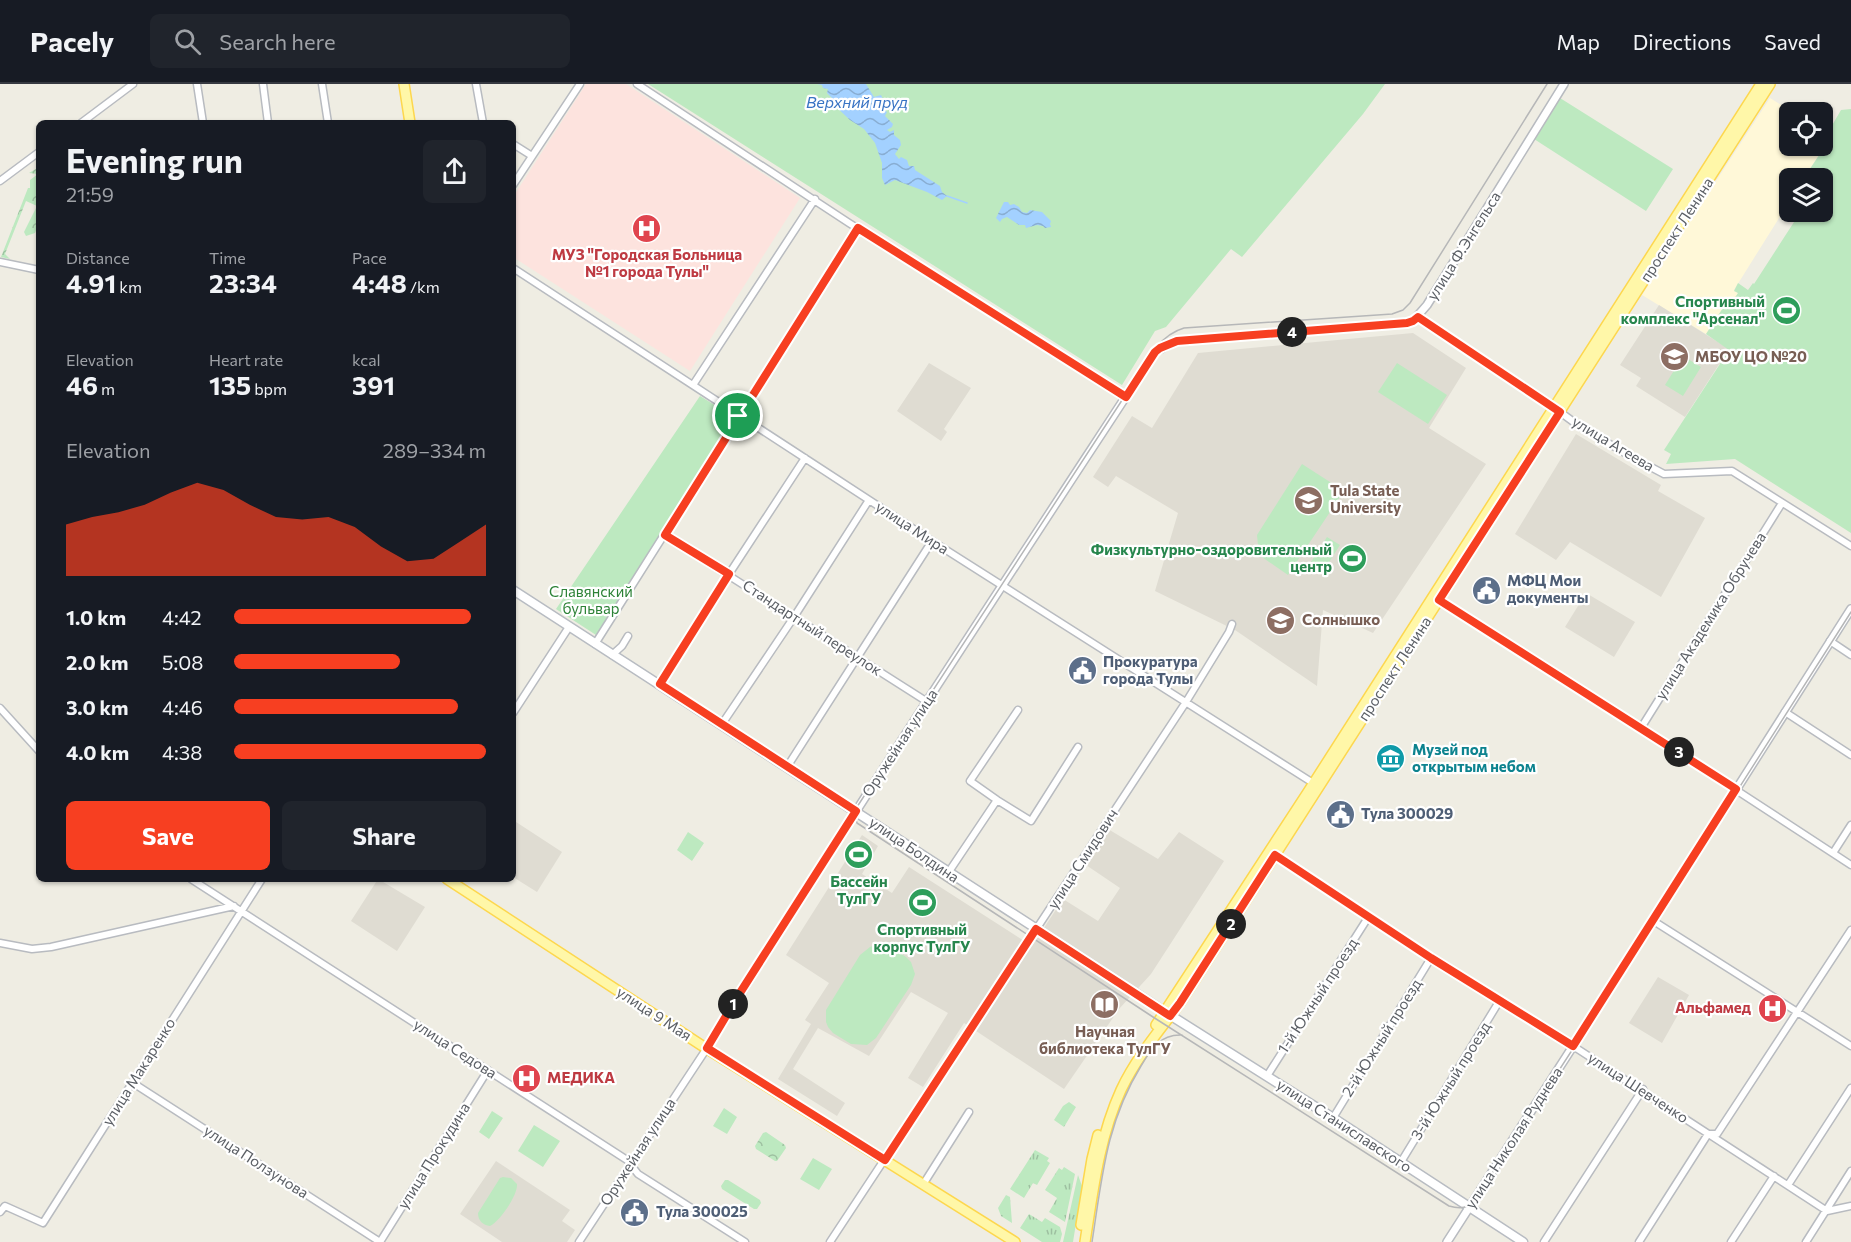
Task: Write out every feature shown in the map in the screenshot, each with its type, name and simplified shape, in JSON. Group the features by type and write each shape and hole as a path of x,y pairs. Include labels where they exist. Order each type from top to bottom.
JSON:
{"main road":[{"path":"404,84 410,120"},
{"name":"проспект Ленина","path":"1085,1242 1102,1145 1121,1090 1136,1063 1557,409 1761,84"},
{"name":"проспект Ленина","path":"1557,409 1770,84"},
{"name":"улица Болдина","path":"516,592 1168,1014"},
{"name":"проспект Ленина","path":"1079,1242 1088,1181 1097,1141 1116,1089 1132,1060 1187,993 1316,786"},
{"name":"улица 9 Мая","path":"452,882 707,1048 1015,1242"},
{"name":"улица Станиславского","path":"1168,1014 1523,1242"}],"street":[{"path":"85,120 133,84"},
{"path":"197,84 203,120"},
{"path":"263,84 268,120"},
{"path":"322,84 328,120"},
{"path":"477,84 483,120"},
{"path":"516,180 580,84"},
{"path":"637,84 858,228 1126,397"},
{"name":"улица Ф.Энгельса","path":"1126,397 1155,352 1177,341 1413,321 1433,296 1564,84"},
{"path":"516,146 531,156"},
{"path":"0,181 36,154"},
{"path":"693,386 815,199"},
{"path":"595,644 858,228"},
{"path":"0,262 36,269"},
{"name":"улица Мира","path":"516,270 738,416 1316,786"},
{"name":"улица Агеева","path":"1418,317 1575,423 1628,455 1664,474 1732,471 1851,546"},
{"name":"Оружейная улица","path":"579,1242 707,1048 856,811 1126,397"},
{"path":"660,684 805,458"},
{"path":"722,724 869,500"},
{"name":"улица Академика Обручева","path":"1641,728 1782,504"},
{"name":"Стандартный переулок","path":"665,535 928,702"},
{"path":"787,767 932,541"},
{"path":"1436,598 1851,865"},
{"name":"улица Николая Руднева","path":"1447,1242 1851,609"},
{"name":"улица Смидович","path":"830,1242 1186,702 1232,624"},
{"path":"516,708 569,627"},
{"path":"612,655 622,646 628,636"},
{"path":"1830,641 1851,655"},
{"path":"0,708 36,748"},
{"path":"1018,710 970,781 1031,821 1078,747"},
{"path":"1785,712 1851,755"},
{"path":"948,873 997,800"},
{"path":"1833,853 1851,825"},
{"name":"улица Шевченко","path":"1275,855 1431,958 1642,1089 1827,1211"},
{"name":"улица Седова","path":"196,882 627,1160 638,1174 745,1242"},
{"name":"улица Макаренко","path":"0,1212 5,1206 43,1223 260,882"},
{"path":"0,944 32,949 51,947 234,905"},
{"name":"1-й Южный проезд","path":"1267,1076 1369,916"},
{"path":"1652,920 1851,1046"},
{"path":"1639,1242 1708,1134 1717,1134 1851,930"},
{"name":"2-й Южный проезд","path":"1333,1118 1431,958"},
{"name":"3-й Южный проезд","path":"1401,1162 1500,1000"},
{"name":"улица Прокудина","path":"380,1242 488,1070"},
{"name":"улица Ползунова","path":"133,1083 380,1242"},
{"path":"1788,1185 1851,1088"},
{"path":"1544,1242 1642,1089"},
{"path":"924,1183 969,1112"},
{"path":"1806,1242 1851,1171"},
{"path":"1731,1242 1774,1176"},
{"path":"1827,1211 1851,1206"}],"shaded area":[{"name":"МУЗ \"Городская Больница №1 города Тулы\"","path":"586,84 626,84 800,198 690,371 516,259 516,192"},
{"path":"1770,98 1779,104 1779,156 1818,156 1810,168 1779,168 1779,218 1734,290 1738,293 1734,300 1730,298 1706,334 1642,295"},
{"name":"МБОУ ЦО №20","path":"1659,305 1729,349 1685,417 1636,386 1641,378 1620,365"},
{"name":"Tula State University","path":"1413,333 1466,368 1429,428 1486,464 1373,633 1323,610 1317,686 1235,630 1155,591 1178,513 1116,476 1108,487 1093,477 1132,416 1152,428 1198,353"},
{"path":"929,363 971,388 944,429 947,432 941,441 897,411"},
{"path":"1576,434 1661,485 1658,491 1705,518 1661,597 1570,542 1556,560 1515,534"},
{"path":"1586,593 1635,622 1614,657 1565,627"},
{"path":"516,822 562,852 537,892 516,879"},
{"path":"1108,829 1158,859 1179,832 1224,861 1151,974 1119,1009 1064,1089 964,1023 923,1087 908,1078 948,1013 911,992 869,1056 818,1028 793,1069 845,1103 837,1116 778,1079 811,1024 805,1020 829,983 786,955 862,835 878,846 862,874 892,893 909,867 1032,946 1063,899 1098,921 1120,888 1086,865"},
{"path":"376,882 383,882 425,907 397,951 351,921"},
{"path":"1658,977 1689,995 1662,1043 1629,1023"},
{"path":"496,1161 570,1210 562,1221 575,1230 567,1242 502,1242 460,1214"}],"green space":[{"path":"648,84 1385,84 1363,114 1242,257 1231,249 1166,327 1155,331 1122,385"},
{"path":"1560,98 1673,169 1646,211 1534,139"},
{"name":"Спортивный комплекс \"Арсенал\"","path":"1851,109 1851,533 1735,459 1666,464 1671,454 1664,450 1729,350 1706,334 1730,297 1734,299 1738,293 1734,291 1738,283 1748,290 1754,284 1794,222 1833,222 1833,168 1811,168 1818,156 1833,156 1833,124 1841,110"},
{"path":"36,176 36,206 26,201 5,254 10,259 1,257 28,188 30,188 30,180"},
{"path":"36,208 35,233 26,236 24,232"},
{"path":"1683,356 1701,367 1683,396 1665,385"},
{"path":"1397,363 1447,395 1428,424 1378,392"},
{"name":"Славянский бульвар","path":"700,396 734,417 595,639 596,635 556,609"},
{"path":"1302,464 1344,491 1288,575 1259,555 1257,535"},
{"path":"1327,537 1340,545 1324,570 1311,562"},
{"path":"688,832 704,843 692,861 677,850"},
{"path":"877,944 889,946 906,957 911,962 915,974 911,985 876,1038 867,1045 851,1044 833,1033 828,1027 826,1010 860,955"},
{"path":"1069,1102 1076,1107 1064,1127 1054,1120 1063,1106"},
{"path":"724,1108 737,1117 727,1134 713,1126"},
{"path":"492,1111 503,1118 489,1139 479,1132"},
{"path":"534,1125 560,1141 543,1167 518,1151"},
{"path":"766,1132 785,1145 786,1148 777,1161 756,1149 755,1146"},
{"path":"1035,1150 1049,1158 1047,1161 1050,1163 1037,1185 1033,1183 1024,1198 1010,1189"},
{"path":"813,1158 832,1169 819,1190 800,1179"},
{"path":"1064,1167 1075,1174 1065,1222 1049,1212 1057,1198 1045,1190 1059,1168 1062,1170"},
{"path":"1078,1175 1082,1186 1073,1242 1063,1242"},
{"path":"500,1178 511,1178 517,1184 512,1201 494,1223 490,1226 483,1224 478,1213"},
{"path":"725,1180 760,1200 761,1203 757,1209 722,1189 721,1186"},
{"path":"1006,1195 1010,1197 1012,1223 1001,1216 998,1208"},
{"path":"1029,1214 1042,1222 1045,1218 1060,1227 1062,1234 1060,1242 1042,1242 1020,1228"}],"water":[{"name":"Верхний пруд","path":"817,84 866,84 874,97 881,95 884,101 881,100 882,109 887,112 885,116 893,124 887,130 890,132 894,130 894,135 900,140 901,145 895,154 899,159 901,157 907,160 909,166 914,166 915,170 940,186 942,192 947,196 942,200 895,180 885,185 882,178 882,163 875,143 864,129 850,120 832,103 832,98 827,93 828,89"},
{"path":"1004,202 1014,204 1022,212 1027,213 1030,210 1042,212 1051,221 1051,227 1045,228 1037,225 1026,228 1025,225 1019,225 1007,217 1000,222 996,218"}],"waterway":[{"path":"947,196 967,203"}],"tram line":[{"path":"1547,84 1410,303 1403,310 1392,314 1184,328 1174,332 1158,345 855,810 857,823 1153,1017 1449,1206 1463,1208 1474,1201 1851,612"},
{"path":"1092,1242 1107,1151 1129,1087 1157,1044 1168,1037 1182,1035"}],"place":[{"name":"МУЗ \"Городская Больница №1 города Тулы\"","path":"647,228"},
{"name":"Спортивный комплекс \"Арсенал\"","path":"1786,311"},
{"name":"МБОУ ЦО №20","path":"1674,357"},
{"name":"Tula State University","path":"1309,500"},
{"name":"Физкультурно-оздоровительный центр","path":"1353,559"},
{"name":"МФЦ Мои документы","path":"1486,590"},
{"name":"Солнышко","path":"1281,620"},
{"name":"Прокуратура города Тулы","path":"1082,671"},
{"name":"Музей под открытым небом","path":"1391,759"},
{"name":"Тула 300029","path":"1340,814"},
{"name":"Бассейн ТулГУ","path":"859,855"},
{"name":"Спортивный корпус ТулГУ","path":"922,903"},
{"name":"Научная библиотека ТулГУ","path":"1105,1005"},
{"name":"Альфамед","path":"1772,1008"},
{"name":"МЕДИКА","path":"526,1078"},
{"name":"Тула 300025","path":"635,1212"}],"route":[{"path":"858,228 1126,397 1155,352 1177,341 1407,323 1418,317 1560,412 1439,600 1736,789 1573,1046 1431,958 1275,855 1170,1016 1036,929 885,1160 707,1048 856,811 660,684 729,574 665,535 738,416 858,228"}]}
